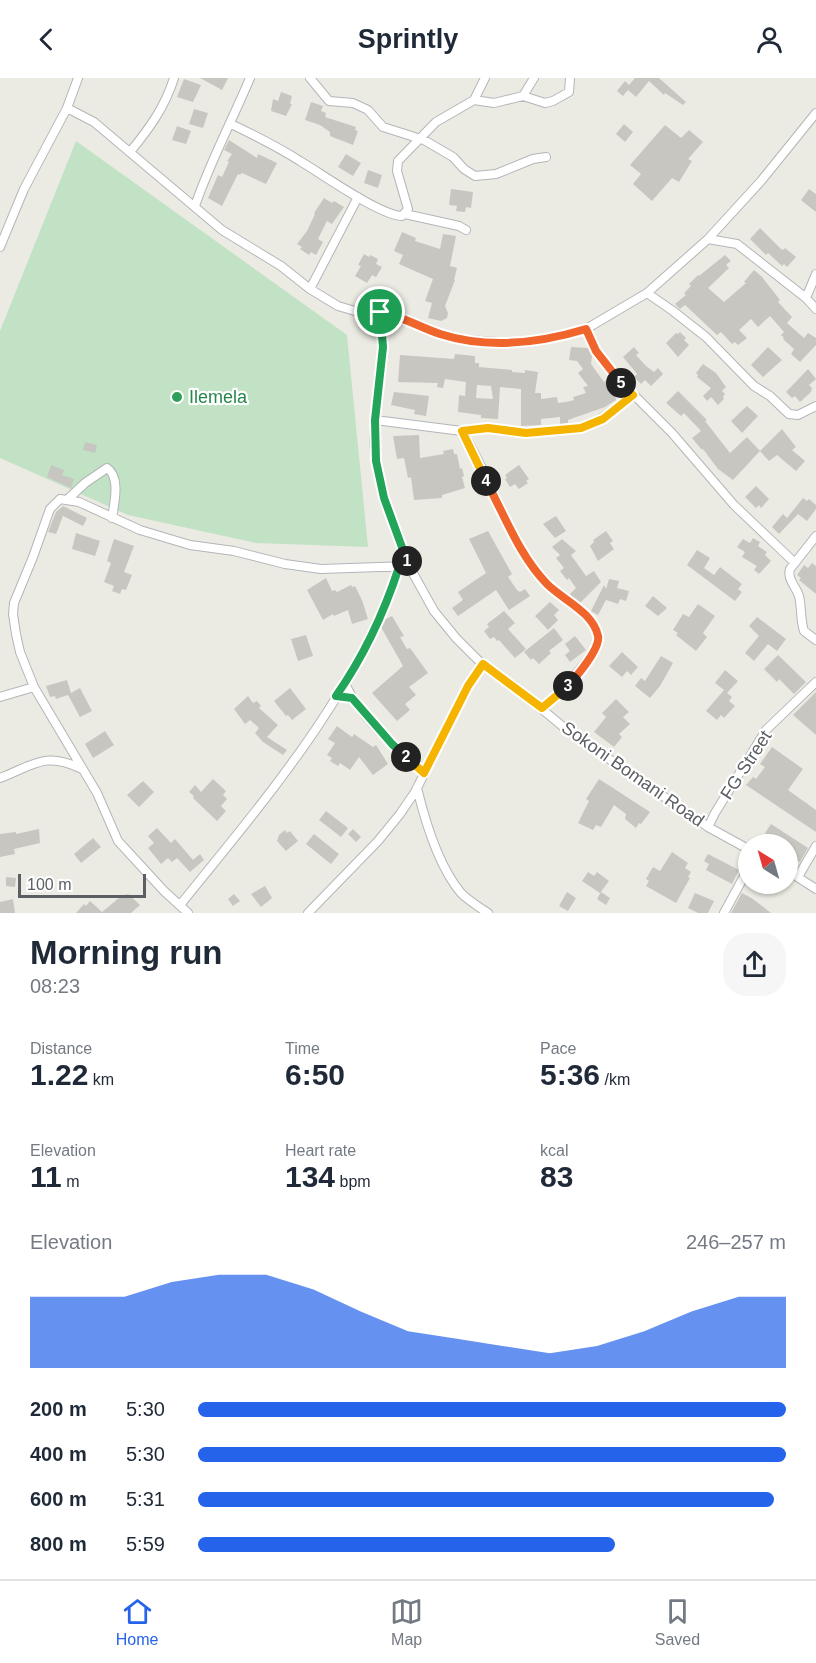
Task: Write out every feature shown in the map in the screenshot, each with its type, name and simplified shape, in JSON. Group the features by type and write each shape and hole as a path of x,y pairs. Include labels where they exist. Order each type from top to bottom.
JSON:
{"street":[{"path":"0,247 24,189 67,108 78,78"},
{"path":"130,152 153,124 169,94 174,78"},
{"path":"195,206 249,78"},
{"path":"310,78 329,101 353,103 372,113 383,127 419,139 453,157 464,169 475,176 496,174 533,159 546,157"},
{"path":"405,214 408,209 407,201 397,166 402,156 436,122 474,100 485,78"},
{"path":"523,96 534,78"},
{"path":"474,100 494,103 523,96 536,102 554,102 569,92 570,78"},
{"path":"67,108 94,122 222,230 281,266 310,289 339,306 355,311 394,314 442,334 467,340 525,342 586,329 647,293 708,240 761,181 816,113"},
{"path":"231,124 298,160 358,197 396,216 405,214 459,226 466,230"},
{"path":"310,289 358,197"},
{"path":"708,240 737,244 806,298 816,309"},
{"path":"806,298 816,274"},
{"path":"647,293 706,338 754,386 770,396 789,414 798,416 816,406"},
{"name":"Sokoni Bomani Road","path":"380,312 383,347 374,443 378,470 388,510 409,566 434,611 456,638 483,664 542,708 567,730 708,827 738,844"},
{"path":"586,329 603,362 658,418 734,505 795,563"},
{"path":"375,420 462,431 488,428 526,433 581,428 603,419 633,395"},
{"path":"462,431 516,542 551,587 586,615 593,624 598,637 594,651 575,678 542,708"},
{"path":"68,500 85,483 107,468 114,476 115,501 112,518"},
{"path":"188,913 164,891 118,841 97,793 33,687 20,652 13,614 14,603 50,508 60,499 79,502 140,530 190,545 234,551 285,564 321,569 409,566"},
{"path":"816,536 790,569 789,574 799,595 804,631 816,640"},
{"path":"180,905 248,823 345,684 382,614 399,567"},
{"path":"308,913 378,841 400,814 417,788 468,686 483,664"},
{"name":"FG Street","path":"708,827 766,730 816,682"},
{"path":"345,684 352,698 392,744 424,773"},
{"path":"0,697 33,687"},
{"path":"336,696 352,698"},
{"path":"0,778 42,760 62,760 83,769"},
{"path":"417,788 446,869 461,893 488,913"},
{"path":"816,846 798,877 816,889"},
{"path":"724,913 738,887"}],"green space":[{"name":"Ilemela","path":"76,141 347,335 368,547 256,543 128,515 0,458 0,331"}],"building":[{"path":"200,78 228,78 222,90"},
{"path":"635,78 659,78 686,102 683,105 665,93 664,95 649,81 636,97 628,90 623,96 617,91 625,81 629,85"},
{"path":"184,79 201,85 193,102 177,97"},
{"path":"281,92 292,96 290,104 292,104 286,116 271,111 273,99 278,101"},
{"path":"311,102 323,106 321,111 326,113 325,117 356,127 355,130 358,131 353,145 330,136 330,132 320,125 305,120"},
{"path":"194,109 208,113 203,128 189,124"},
{"path":"624,124 633,132 625,142 616,134"},
{"path":"665,125 681,138 689,130 703,142 688,159 692,161 679,182 672,178 652,201 633,184 641,174 630,165"},
{"path":"177,126 191,131 186,144 172,140"},
{"path":"229,140 257,158 258,154 277,163 266,184 242,173 238,174 222,206 208,198 218,175 222,177 232,154 224,150"},
{"path":"346,154 361,163 353,176 338,167"},
{"path":"368,170 382,175 378,188 364,183"},
{"path":"451,189 473,192 471,208 466,207 465,212 456,211 457,206 449,205"},
{"path":"809,189 816,194 816,212 801,200"},
{"path":"324,198 344,207 332,224 327,221 318,239 323,242 316,255 311,252 309,255 297,244 307,231 314,213"},
{"path":"760,228 781,249 785,248 796,257 787,267 784,264 782,266 768,253 766,255 750,239"},
{"path":"402,232 416,238 415,241 440,249 443,234 456,236 450,266 457,268 455,280 445,306 448,313 447,318 441,321 428,318 432,303 425,301 433,279 399,264 403,255 394,251"},
{"path":"364,254 378,259 376,264 382,267 376,277 372,275 367,283 355,276"},
{"path":"725,255 731,261 726,265 729,268 708,288 724,302 746,283 744,282 754,270 762,277 780,300 778,302 792,317 787,323 804,338 808,333 816,338 816,345 800,362 791,354 794,349 783,339 781,335 784,332 770,316 758,327 751,319 739,330 747,338 738,345 735,342 732,344 721,332 717,335 685,305 680,309 675,304 686,295 684,293 691,286 689,284 698,275"},
{"path":"680,332 689,345 678,357 666,343"},
{"path":"571,347 588,348 592,356 591,364 604,382 608,379 616,400 605,407 568,420 568,423 560,424 560,417 541,419 541,425 521,426 521,389 500,387 498,419 481,418 481,415 458,412 459,395 465,396 466,382 445,379 443,388 437,387 438,383 398,382 400,355 454,359 455,354 475,356 475,363 479,363 479,367 512,370 512,372 525,373 525,370 538,372 535,393 541,393 541,399 557,397 558,403 566,402 586,393 583,387 588,386 578,373 583,369 577,361 569,360","holes":["477,385 491,386 493,399 476,398"]},
{"path":"634,347 639,353 636,355 646,366 654,372 658,368 663,374 651,386 645,380 641,384 634,377 637,374 623,357"},
{"path":"768,347 782,360 763,377 751,365"},
{"path":"703,364 716,373 726,387 722,391 725,394 724,399 718,405 711,397 707,401 703,396 711,388 697,377 696,373"},
{"path":"808,369 816,379 809,385 812,388 811,392 800,402 795,396 792,398 786,392"},
{"path":"678,391 707,420 705,421 730,453 747,437 760,451 733,480 718,469 692,438 701,431 684,413 681,416 666,403"},
{"path":"394,392 429,396 426,416 414,414 415,410 391,405"},
{"path":"747,406 758,416 742,433 731,421"},
{"path":"782,429 796,447 792,450 805,461 796,471 777,455 769,461 760,451"},
{"path":"419,435 420,458 444,454 443,451 453,449 454,454 457,454 460,469 462,468 465,488 442,495 442,498 414,500 411,477 408,478 404,458 397,459 393,436"},
{"path":"85,442 97,445 95,453 83,450"},
{"path":"51,465 64,470 62,475 74,479 71,488 47,477"},
{"path":"519,465 529,479 526,481 528,483 519,489 515,484 510,487 505,475"},
{"path":"756,486 769,499 761,508 759,505 756,508 745,497"},
{"path":"803,498 807,501 809,499 816,505 816,509 807,521 798,514 779,534 772,527 783,514 787,518"},
{"path":"63,506 87,518 83,526 63,516 56,534 48,532 56,512"},
{"path":"556,516 566,531 555,538 543,524"},
{"path":"488,531 512,574 508,577 517,590 520,592 525,589 530,596 509,610 496,590 458,616 452,608 463,600 458,592 486,573 469,539"},
{"path":"606,531 613,541 610,543 614,549 598,561 590,546 593,540"},
{"path":"76,533 100,541 95,556 72,549"},
{"path":"753,538 760,542 758,546 767,552 765,555 771,561 759,574 754,570 757,566 742,557 745,552 737,547 743,539 750,543"},
{"path":"114,539 134,546 124,572 132,575 126,590 122,589 120,594 112,591 114,586 104,582 111,563 107,561"},
{"path":"562,539 576,551 571,555 586,576 594,571 601,582 580,603 569,595 576,588 560,571 564,568 556,558 560,555 552,547"},
{"path":"697,550 710,558 704,568 714,575 720,567 742,584 738,589 742,592 735,601 687,565"},
{"path":"812,563 816,566 816,594 799,580 801,578 797,575 804,565 808,568"},
{"path":"326,578 332,591 337,592 351,585 355,586 368,619 352,624 348,610 334,616 333,614 323,620 307,590"},
{"path":"609,579 619,581 617,588 629,591 626,601 620,599 618,604 606,600 598,615 591,611 604,585 606,589"},
{"path":"653,596 667,608 658,616 645,606"},
{"path":"550,602 559,610 554,615 558,620 548,630 535,616"},
{"path":"698,604 715,616 703,633 707,637 696,651 673,630 683,614 689,617"},
{"path":"504,611 515,623 508,629 526,649 515,658 499,640 497,641 494,637 490,639 484,631 489,627 487,624"},
{"path":"392,616 404,636 400,637 407,649 410,648 428,673 409,687 416,695 405,704 410,710 397,721 372,693 403,666 381,627 384,620"},
{"path":"757,617 786,639 777,651 768,644 754,661 745,653 759,636 749,626"},
{"path":"554,628 563,640 549,651 551,653 539,664 533,658 531,660 524,652"},
{"path":"306,635 313,656 298,661 291,639"},
{"path":"575,636 586,650 570,662 565,655 570,651 565,644"},
{"path":"622,652 638,667 631,675 627,671 622,677 609,666"},
{"path":"778,655 806,682 794,694 779,679 777,682 764,669"},
{"path":"661,656 673,663 650,698 635,686 641,678 645,681"},
{"path":"725,670 738,681 727,693 732,697 729,701 735,706 724,718 721,715 717,720 706,711 724,690 715,683"},
{"path":"67,680 71,693 80,688 92,711 80,717 68,695 56,699 55,696 50,697 46,686"},
{"path":"290,688 306,709 292,720 274,701"},
{"path":"816,692 816,735 793,715"},
{"path":"248,696 253,703 257,701 261,706 259,708 278,725 267,737 287,750 283,755 263,742 255,733 259,728 250,720 245,724 234,709"},
{"path":"616,699 629,712 623,717 630,724 619,734 622,737 614,747 594,732 606,717 602,713"},
{"path":"337,726 352,737 354,734 373,747 376,745 388,764 373,775 359,757 350,770 340,763 338,766 330,761 332,758 327,755 335,743 328,739"},
{"path":"105,731 114,745 93,758 85,744"},
{"path":"772,747 803,769 788,790 816,810 816,832 746,785 753,777 756,779 765,767 760,764"},
{"path":"213,779 226,791 223,795 227,799 221,806 226,811 217,821 189,792 195,785 201,792"},
{"path":"599,779 650,812 641,824 639,823 636,828 625,819 626,814 614,805 601,827 596,825 593,830 578,823 589,801 586,799"},
{"path":"143,781 154,792 139,807 127,795"},
{"path":"326,811 348,828 341,837 319,820"},
{"path":"771,824 786,834 766,834"},
{"path":"157,828 171,843 175,839 193,860 200,854 204,860 190,872 177,858 172,862 168,858 161,864 148,848 154,843 148,836"},
{"path":"39,829 40,843 14,849 15,854 0,857 0,834 16,832 16,834"},
{"path":"353,829 361,837 356,842 348,834"},
{"path":"285,830 287,833 290,831 298,841 286,851 277,841 279,835"},
{"path":"314,834 339,854 331,864 306,844"},
{"path":"93,838 101,847 81,863 74,854"},
{"path":"798,842 808,848 800,862 798,861"},
{"path":"672,852 688,863 685,868 691,872 676,903 646,886 649,881 646,879 653,867 660,871"},
{"path":"708,854 738,869 732,884 706,870 709,864 704,861"},
{"path":"588,872 594,876 597,872 609,881 600,893 582,881"},
{"path":"6,877 16,878 15,887 6,886"},
{"path":"265,886 272,898 261,907 251,894"},
{"path":"567,892 576,898 568,911 559,906"},
{"path":"601,892 610,898 606,905 597,899"},
{"path":"695,893 714,901 708,913 698,913 688,908"},
{"path":"128,894 140,905 131,913 76,913 90,901 102,912 120,897"},
{"path":"234,894 240,901 233,906 228,899"},
{"path":"741,894 744,894 771,913 731,913"},
{"path":"13,899 15,913 0,913 0,902"}],"place":[{"name":"Ilemela","path":"177,397"}],"route":[{"path":"380,312 394,314 422,327 467,340 525,342 586,329 603,362 633,395 603,419 581,428 526,433 488,428 462,431 516,542 546,582 586,615 596,631 598,643 575,678 542,708 483,664 468,686 424,773 392,744 352,698 336,696 367,646 382,614 399,567 409,566 384,498 376,461 375,420 383,347 380,312"}]}
